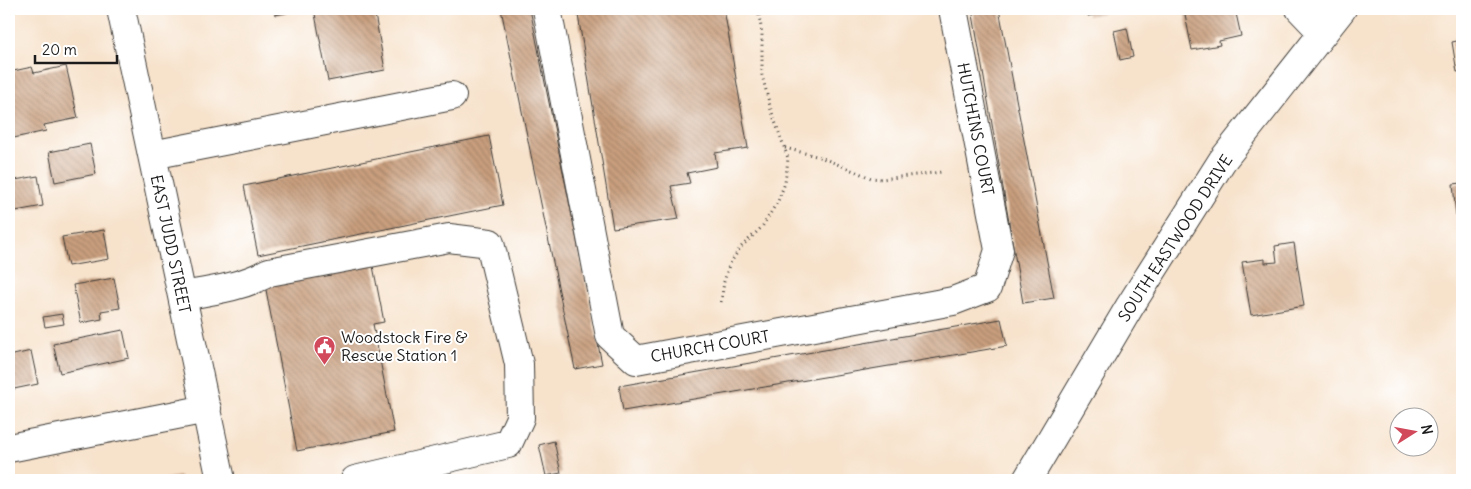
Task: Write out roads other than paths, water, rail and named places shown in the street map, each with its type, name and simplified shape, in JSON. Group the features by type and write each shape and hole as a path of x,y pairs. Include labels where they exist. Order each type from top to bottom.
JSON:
{"street":[{"name":"EAST JUDD STREET","path":"121,9 221,480"},
{"name":"CHURCH COURT","path":"547,9 610,336 636,360 953,301 987,288 999,250"},
{"name":"HUTCHINS COURT","path":"953,9 999,250"},
{"path":"1300,9 1322,32"},
{"name":"SOUTH EASTWOOD DRIVE","path":"1028,480 1130,306 1222,161 1342,9"},
{"path":"152,156 452,96"},
{"path":"182,296 219,290 258,278 269,272 449,238 490,243 519,364 520,418 508,444 355,480"},
{"path":"9,448 206,409"}],"place":[{"name":"Woodstock Fire & Rescue Station 1","path":"325,365"}]}
